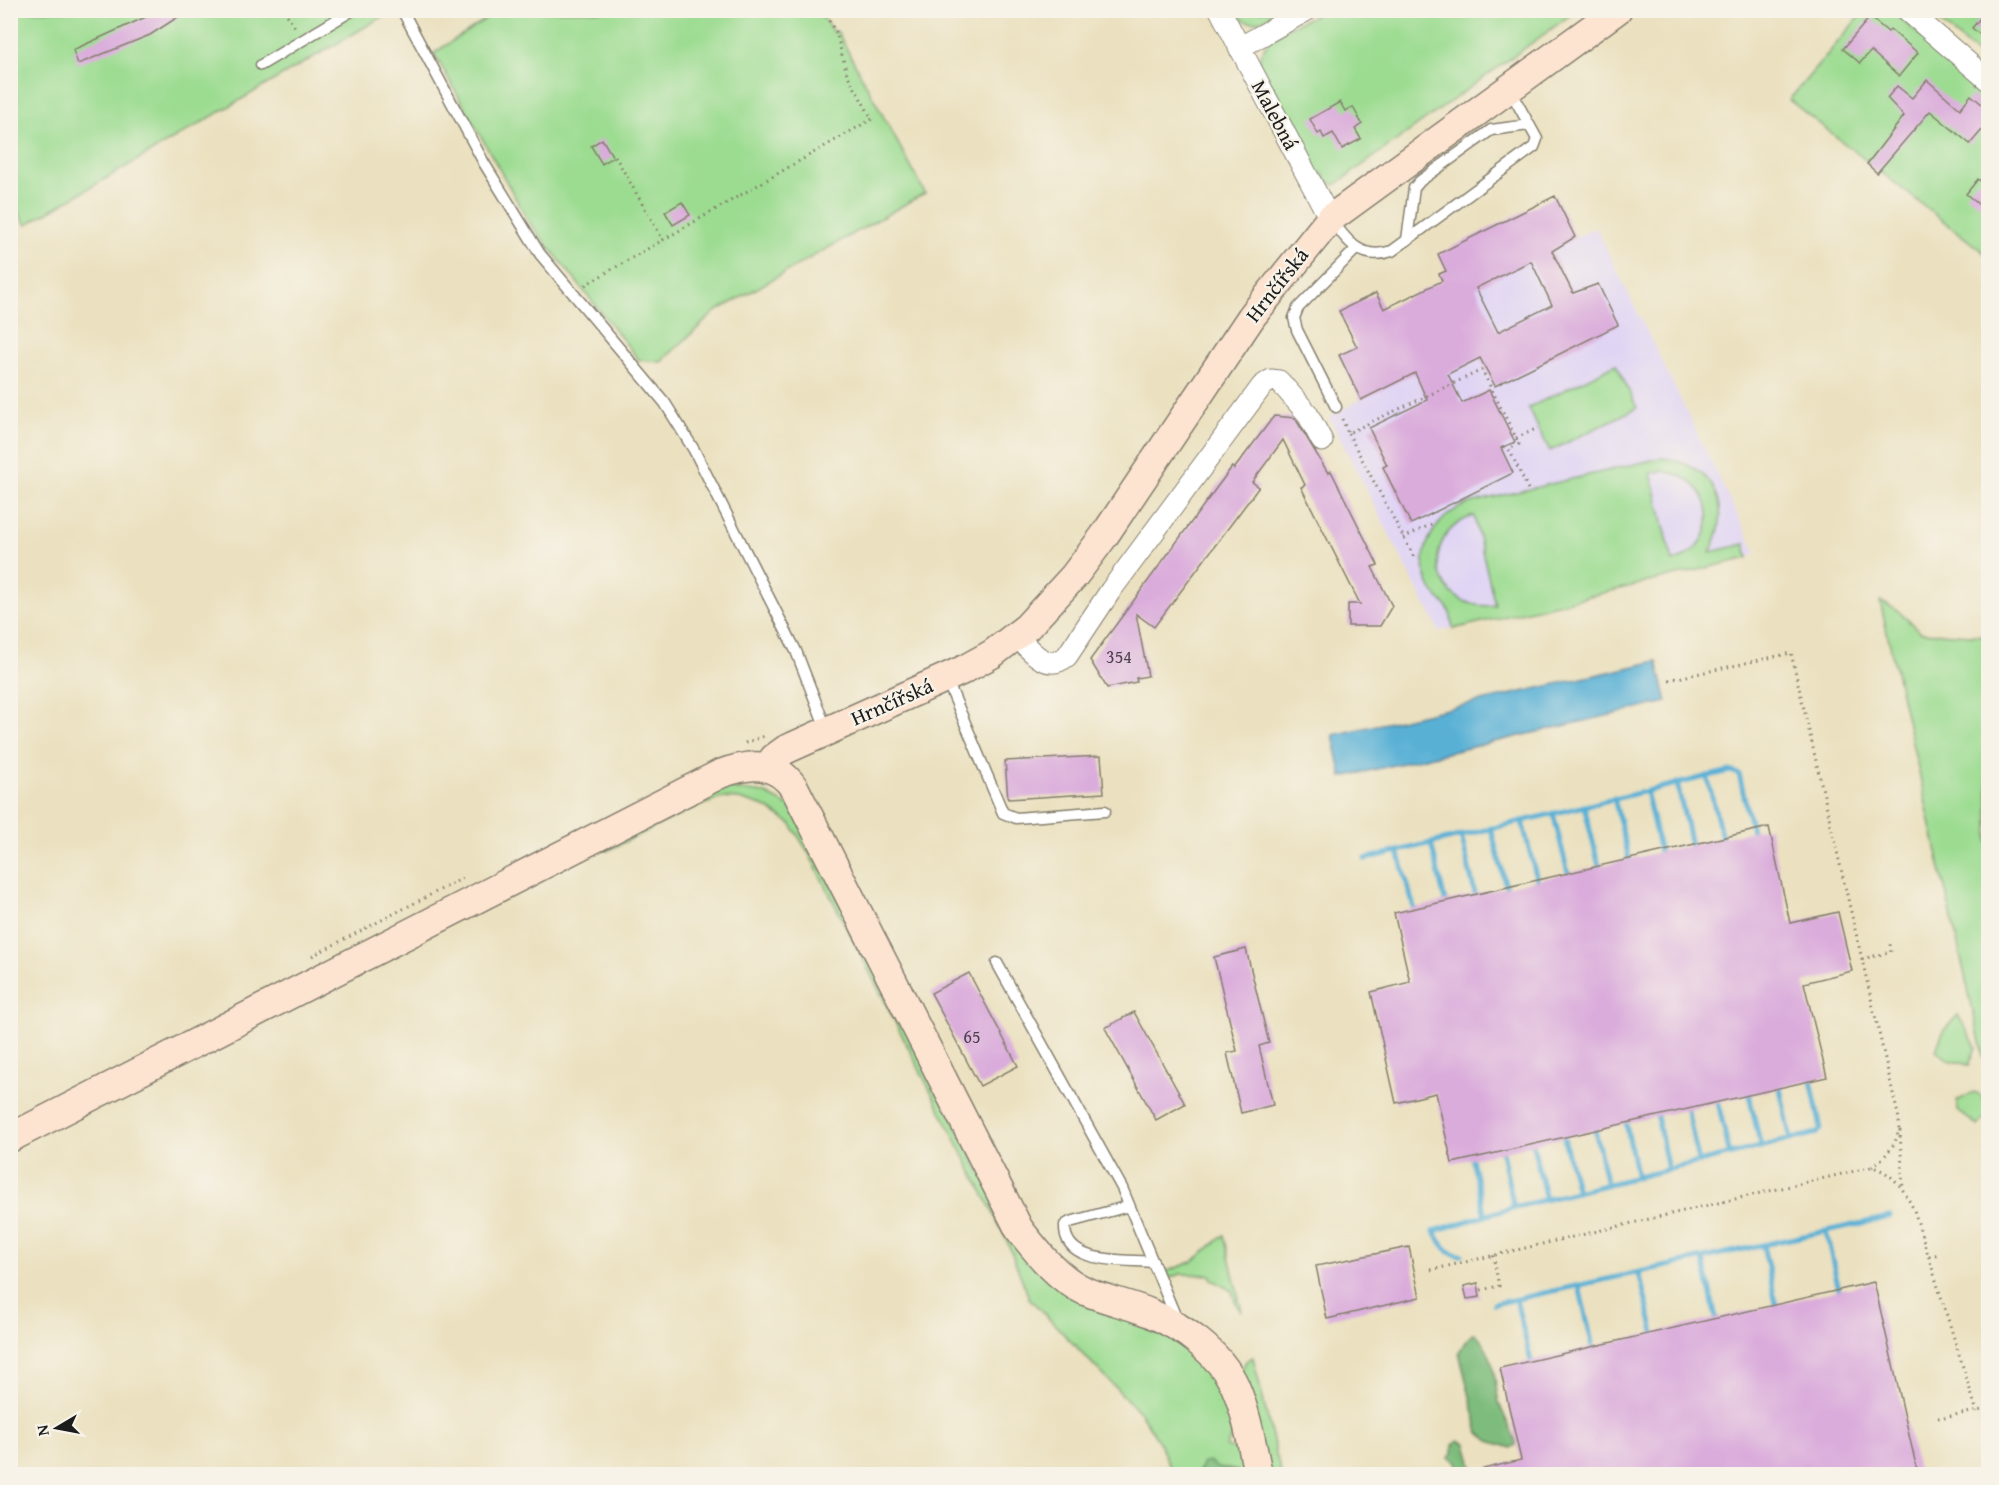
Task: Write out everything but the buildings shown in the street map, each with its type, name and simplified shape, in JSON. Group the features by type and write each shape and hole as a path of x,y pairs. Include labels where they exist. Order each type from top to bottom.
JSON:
{"street":[{"name":"Malebná","path":"1220,10 1330,219"},
{"path":"1239,48 1307,10"},
{"name":"Hrnčířská","path":"768,767 779,753 946,678 978,662 1017,636 1038,617 1092,552 1252,316 1330,219 1617,10"},
{"path":"1907,10 1989,80"},
{"path":"1017,636 1042,661 1057,662 1066,656 1166,515 1262,386 1271,380 1279,381 1307,413 1322,441"},
{"path":"10,1138 720,774 743,766 768,767 783,774 795,789 1019,1229 1046,1261 1085,1290 1150,1313 1181,1329 1209,1350 1234,1385 1250,1434 1258,1474"}],"lane":[{"path":"261,65 353,10"},
{"path":"402,10 484,163 540,255 665,403 694,450 796,651 827,731"},
{"path":"1330,219 1357,248 1368,255 1379,255 1392,251 1534,147 1537,139 1510,89"},
{"path":"1407,240 1414,188 1420,181 1491,130 1529,125"},
{"path":"1336,407 1297,330 1294,318 1298,308 1357,248"},
{"path":"946,678 1004,813 1016,818 1106,811"},
{"path":"998,963 1122,1188 1181,1329"},
{"path":"1129,1206 1070,1222 1065,1225 1065,1239 1071,1246 1093,1257 1153,1262"}],"path":[{"path":"284,10 304,40"},
{"path":"572,293 872,119 847,74 836,32 823,10"},
{"path":"615,156 663,240"},
{"path":"1348,433 1482,370 1519,444 1509,449 1528,489"},
{"path":"1336,407 1414,557"},
{"path":"1516,438 1538,428"},
{"path":"1403,538 1432,524"},
{"path":"1669,680 1791,652 1900,1128 1904,1190"},
{"path":"1862,959 1891,952 1890,944"},
{"path":"1872,1167 1890,1150 1900,1128"},
{"path":"1431,1270 1872,1167 1883,1170 1904,1190 1914,1210 1977,1412"},
{"path":"1929,1256 1940,1254"},
{"path":"1482,1290 1500,1286 1493,1255"},
{"path":"1938,1418 1989,1409"}],"shaded area":[{"path":"1555,196 1575,237 1596,228 1756,553 1748,558 1439,631 1329,417 1360,400 1339,355 1356,346 1339,311 1376,293 1394,329 1391,306 1432,286 1434,290 1444,286 1439,274 1446,271 1438,254"}],"green space":[{"path":"382,10 384,16 26,225 16,208 11,211 11,11"},
{"path":"498,11 818,11 834,33 837,31 925,193 715,312 661,362 639,360 529,222 434,53"},
{"path":"1235,11 1281,11 1263,20 1250,22 1245,21"},
{"path":"1324,11 1576,11 1335,185 1327,182 1322,173 1317,176 1259,64 1266,45 1274,37"},
{"path":"1864,11 1892,11 1988,93 1988,256 1789,100"},
{"path":"1927,11 1988,11 1988,63"},
{"path":"1616,364 1637,408 1550,451 1528,408"},
{"path":"1661,458 1695,468 1715,490 1720,519 1710,552 1745,544 1748,558 1453,629 1448,609 1431,589 1424,562 1430,537 1437,526 1446,516 1470,503","holes":["1662,471 1680,476 1694,485 1704,498 1708,512 1707,527 1701,541 1690,553 1673,562 1651,473","1474,516 1495,605 1474,605 1458,598 1446,586 1439,571 1438,555 1443,540 1455,526"]},
{"path":"1880,601 1897,610 1921,632 1988,636 1988,1077"},
{"path":"725,788 764,793 791,807 1011,1231 1187,1343 1224,1390 1238,1437 1231,1438 1226,1447 1240,1451 1247,1474 1239,1474 1237,1471 1228,1469 1199,1470 1198,1474 1173,1474 1159,1442 1141,1414 1029,1298 1006,1238 807,850 790,823 765,807 739,799 721,798 689,810 607,851 603,842 711,789"},
{"path":"1958,1015 1976,1047 1969,1065 1949,1060 1936,1050 1944,1030"},
{"path":"1974,1092 1983,1096 1988,1114 1978,1126 1958,1111 1957,1101"},
{"path":"1224,1235 1242,1312 1237,1306 1232,1291 1211,1279 1211,1275 1181,1274 1168,1278 1165,1272 1192,1262"},
{"path":"1475,1333 1487,1350 1493,1366 1499,1402 1516,1445 1511,1448 1489,1441 1479,1433 1459,1352 1466,1340"},
{"path":"1253,1357 1281,1474 1266,1474 1241,1371 1246,1361"},
{"path":"1458,1440 1466,1443 1474,1474 1454,1472 1458,1462 1449,1457 1453,1453 1453,1445"},
{"path":"1209,1461 1217,1468 1237,1471 1239,1474 1198,1474 1203,1463"}],"water":[{"path":"1657,661 1667,702 1342,777 1333,735"}],"waterway":[{"path":"1365,859 1730,771 1739,774 1752,831"},
{"path":"1707,776 1722,838"},
{"path":"1677,783 1691,845"},
{"path":"1646,791 1660,852"},
{"path":"1614,798 1629,859"},
{"path":"1584,806 1599,866"},
{"path":"1553,813 1568,873"},
{"path":"1522,821 1537,880"},
{"path":"1491,828 1506,887"},
{"path":"1461,835 1475,894"},
{"path":"1431,843 1445,901"},
{"path":"1398,851 1414,908"},
{"path":"1462,1255 1448,1251 1434,1231 1511,1208 1817,1133 1821,1129 1811,1080"},
{"path":"1780,1088 1791,1140"},
{"path":"1749,1095 1761,1147"},
{"path":"1718,1102 1730,1155"},
{"path":"1687,1109 1699,1163"},
{"path":"1657,1116 1668,1170"},
{"path":"1626,1123 1637,1178"},
{"path":"1595,1130 1607,1185"},
{"path":"1564,1138 1577,1192"},
{"path":"1533,1145 1546,1200"},
{"path":"1502,1152 1514,1208"},
{"path":"1472,1159 1485,1216"},
{"path":"1494,1304 1890,1217"},
{"path":"1826,1232 1839,1290"},
{"path":"1763,1245 1776,1304"},
{"path":"1703,1259 1716,1318"},
{"path":"1639,1273 1654,1332"},
{"path":"1579,1286 1593,1347"},
{"path":"1516,1300 1531,1361"}]}
